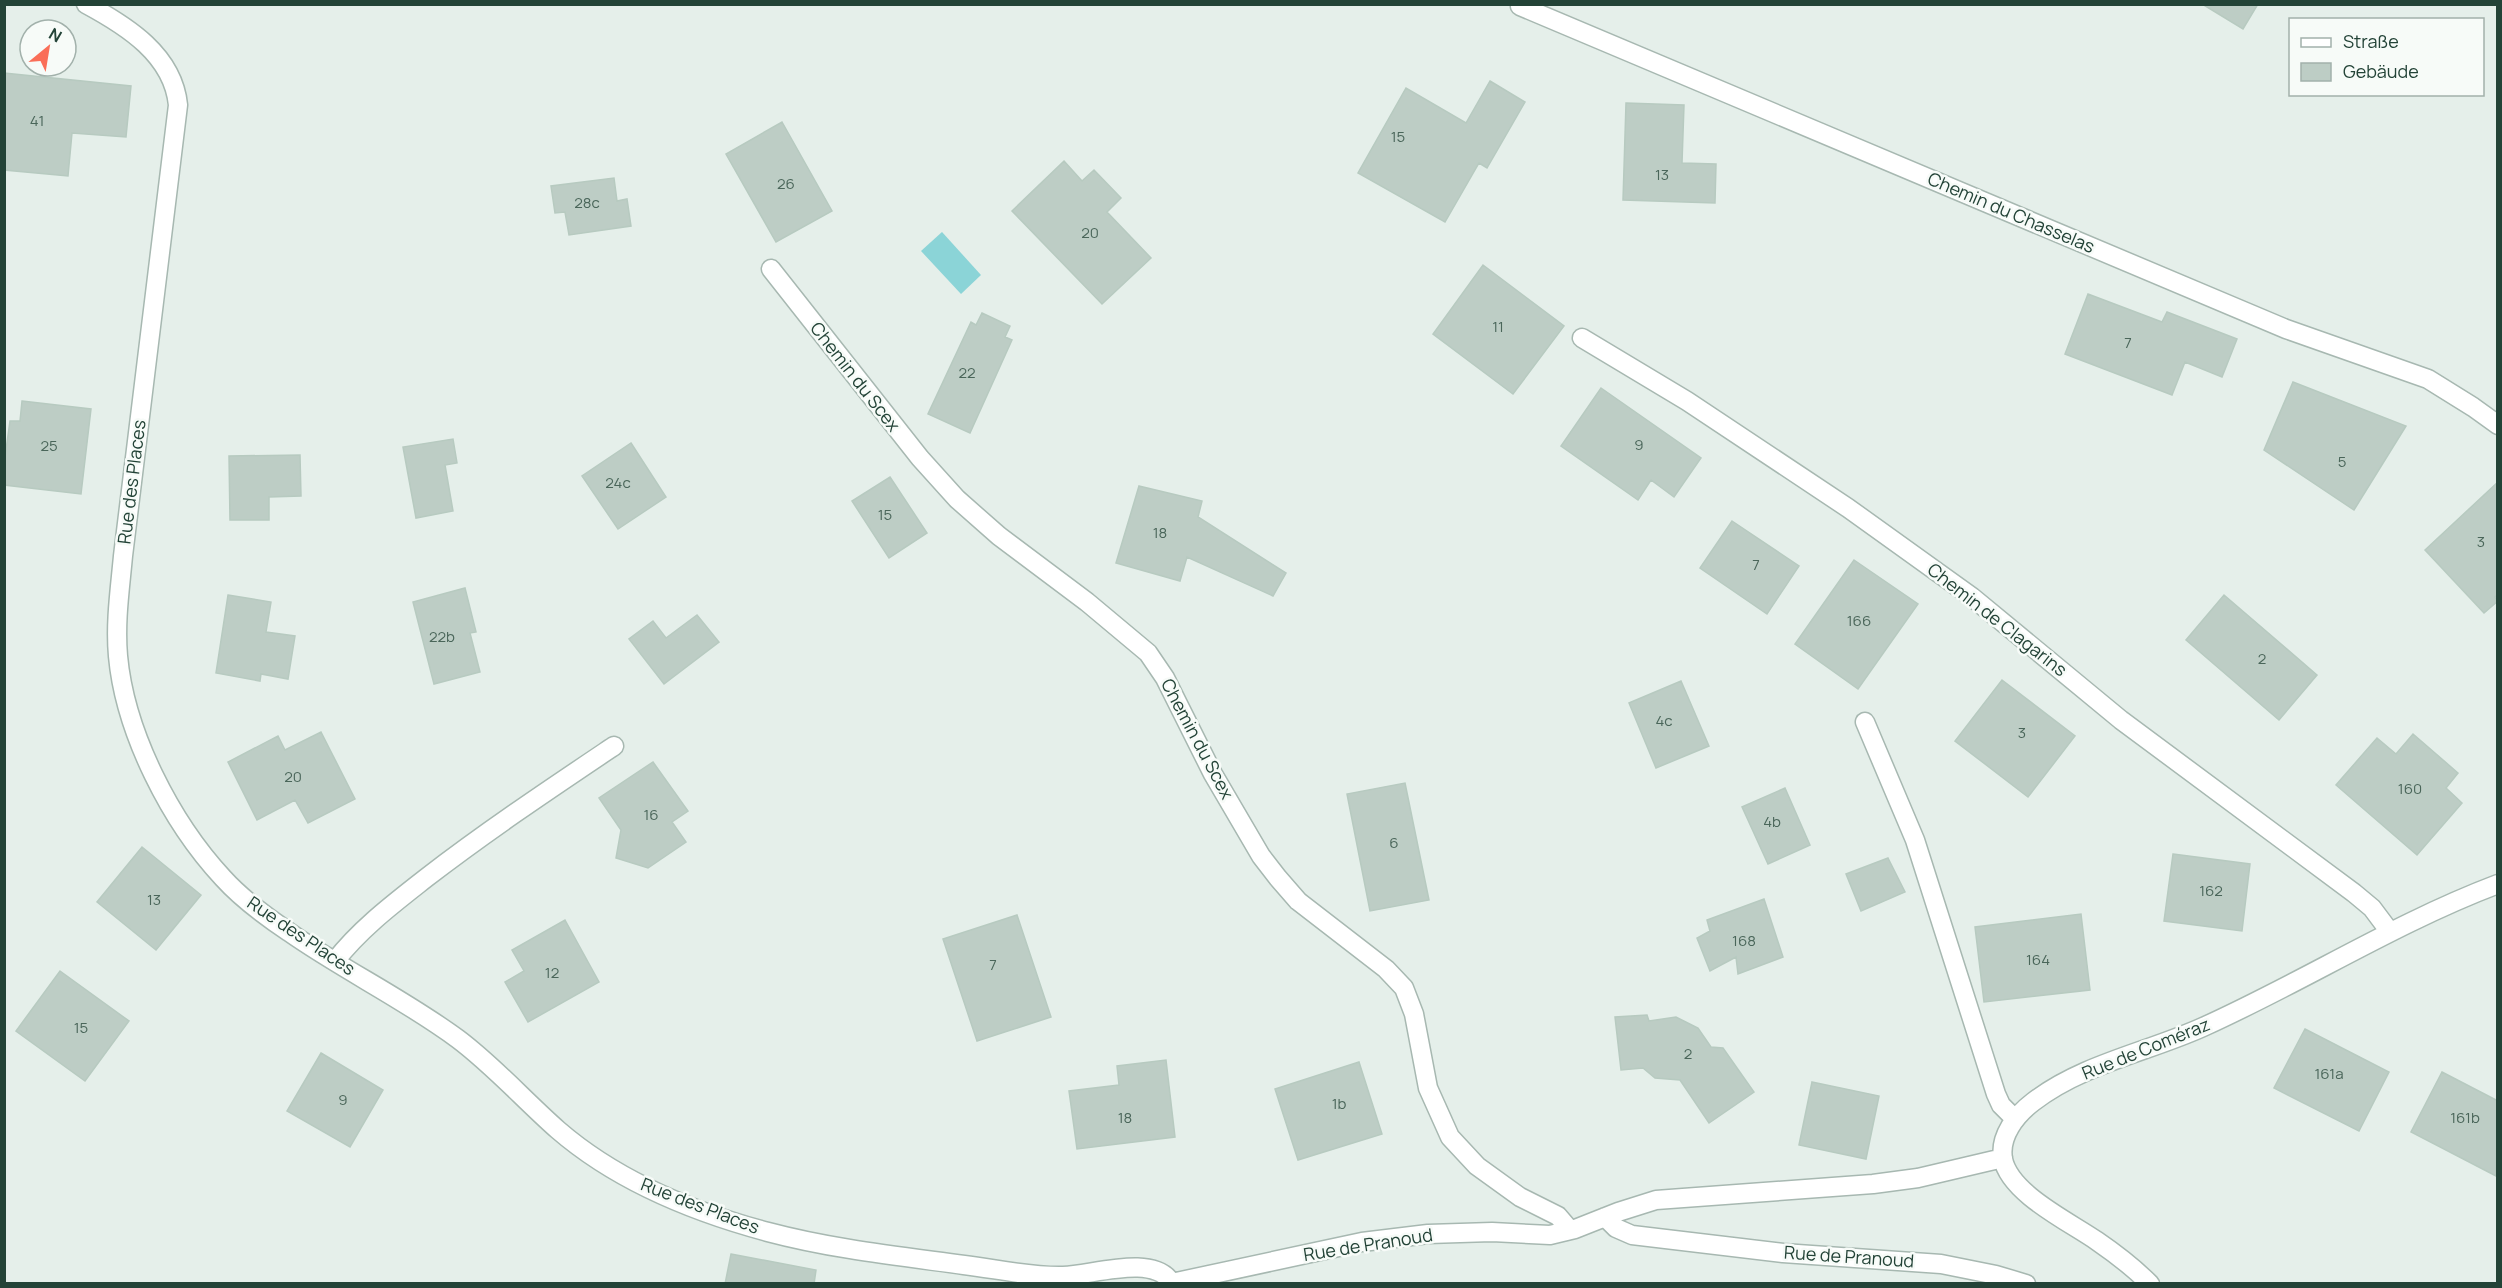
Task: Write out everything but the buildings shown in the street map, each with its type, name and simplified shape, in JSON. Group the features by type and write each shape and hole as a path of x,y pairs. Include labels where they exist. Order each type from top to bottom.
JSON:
{"street":[{"name":"Rue des Places","path":"86,4 135,35 152,50 172,76 177,105 130,488 118,605 118,657 129,708 151,766 177,818 210,862 235,890 291,934 459,1039 558,1130 608,1168 654,1191 732,1221 797,1239 886,1255 1049,1276 1129,1268 1158,1269 1164,1273 1169,1283"},
{"name":"Chemin du Chasselas","path":"1520,6 2286,329 2428,379 2498,425"},
{"name":"Chemin du Scex","path":"771,269 920,458 957,500 999,536 1087,602 1139,645 1152,659 1166,678 1213,774 1261,856 1298,901 1386,969 1404,988 1414,1014 1428,1088 1450,1137 1478,1166 1520,1197 1558,1216 1570,1230"},
{"name":"Chemin de Clagarins","path":"1582,338 1764,451 1972,597 2121,720 2354,893 2372,908 2390,932"},
{"path":"1865,722 1915,840 1996,1094 2001,1105 2015,1119"},
{"path":"335,961 350,941 373,919 477,838 614,746"},
{"name":"Rue de Coméraz","path":"2003,1158 2005,1138 2015,1119 2034,1101 2065,1082 2201,1028 2451,902 2498,884"},
{"path":"2003,1158 2011,1178 2025,1192 2120,1258 2150,1284"},
{"name":"Rue de Pranoud","path":"1169,1283 1352,1244 1399,1237 1475,1232 1550,1235 1656,1200 1873,1184 1917,1178 2003,1158"},
{"name":"Rue de Pranoud","path":"1605,1217 1616,1228 1632,1235 1783,1253 1941,1264 1996,1275 2026,1284"}],"water":[{"path":"942,232 981,275 961,294 921,251"}]}
